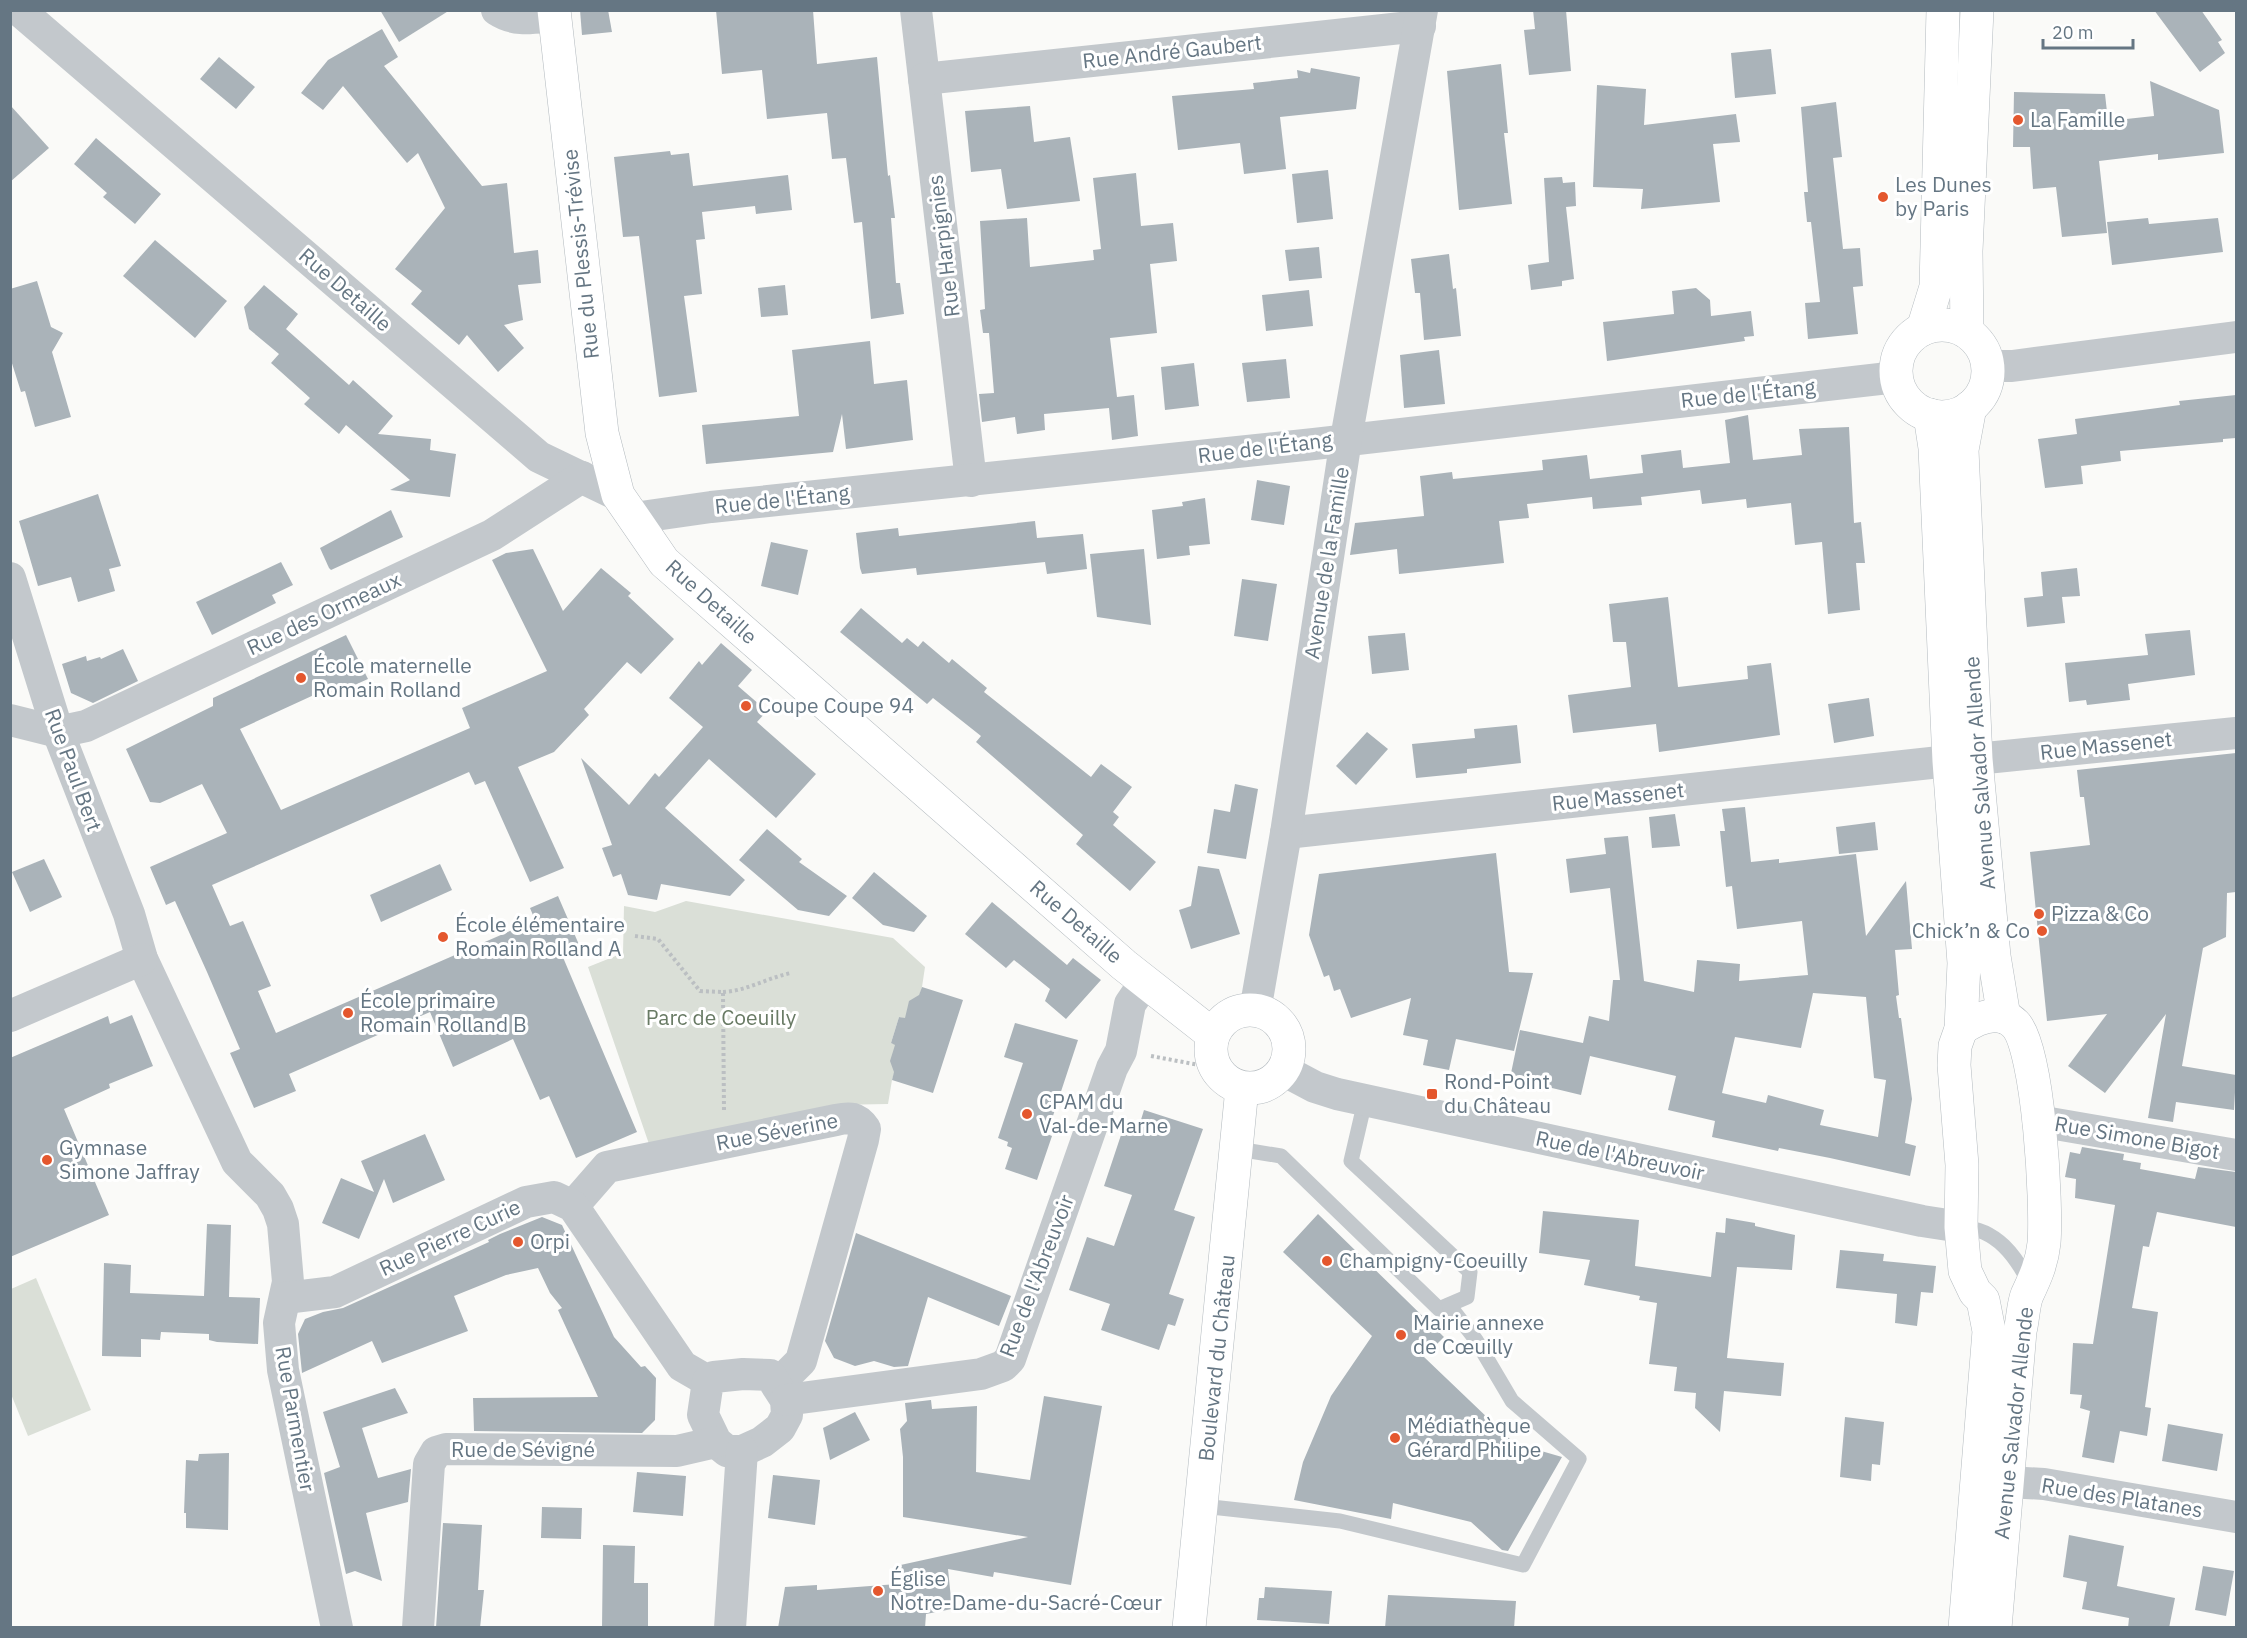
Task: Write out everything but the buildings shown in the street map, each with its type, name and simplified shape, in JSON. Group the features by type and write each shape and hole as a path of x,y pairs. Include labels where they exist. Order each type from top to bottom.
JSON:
{"main road":[{"path":"1923,329 1936,286 1943,10"},
{"path":"1967,332 1966,251 1977,10"},
{"name":"Rue du Plessis-Trévise","path":"554,13 602,433 626,507"},
{"path":"1970,407 1951,416 1930,415 1908,401 1900,390 1897,377 1897,363 1902,349 1911,337 1923,329 1938,325 1953,326 1967,332 1978,341 1988,366"},
{"name":"Avenue Salvador Allende","path":"1965,1628 1989,1332 1983,1299 1975,1292 1965,1271 1961,1227 1962,1165 1954,1065 1955,1046 1961,1029 1964,963 1962,450 1970,407 1985,389 1988,366"},
{"name":"Avenue Salvador Allende","path":"1930,415 1935,448 1962,760 2004,1017 2015,1023 2026,1044 2038,1121 2044,1194 2044,1244 2020,1331 1995,1628"},
{"name":"Rue Detaille","path":"626,507 664,562 1145,982 1214,1051"},
{"path":"1255,1011 1269,1016 1281,1026 1288,1040 1288,1056 1283,1070 1272,1082 1258,1088 1242,1088 1226,1081 1214,1051 1223,1021 1238,1012 1255,1011"},
{"path":"1961,1029 1976,1019 2004,1017"},
{"name":"Boulevard du Château","path":"1189,1628 1238,1149 1242,1088"},
{"path":"1983,1299 2006,1306 2018,1303 2030,1292"}],"street":[{"name":"Rue Detaille","path":"19,10 539,457 582,477 626,507"},
{"path":"497,10 507,17 522,19 554,13"},
{"name":"Rue Harpignies","path":"916,10 971,481"},
{"name":"Rue André Gaubert","path":"924,79 1421,18"},
{"name":"Avenue de la Famille","path":"1255,1011 1286,833 1346,439 1421,18"},
{"path":"1988,366 2012,366 2236,337"},
{"name":"Rue de l'Étang","path":"626,507 711,507 971,481 1897,377"},
{"name":"Rue des Ormeaux","path":"58,732 86,726 492,535 582,477"},
{"name":"Rue Paul Bert","path":"10,578 58,732 129,914 142,959"},
{"path":"10,720 58,732"},
{"name":"Rue Massenet","path":"1286,833 1962,760 2236,733"},
{"path":"10,1016 142,959"},
{"name":"Rue Parmentier","path":"142,959 237,1162 270,1195 283,1224 288,1282 279,1323 283,1370 337,1628"},
{"name":"Rue de l'Abreuvoir","path":"782,1393 981,1374 1003,1366 1010,1359 1112,1068 1121,1051 1130,1004 1145,982"},
{"name":"Rue de l'Abreuvoir","path":"1283,1070 1315,1087 1365,1101 1922,1221 1961,1227"},
{"name":"Rue Séverine","path":"573,1206 607,1167 850,1118 859,1120 865,1128 801,1361 782,1393"},
{"name":"Rue Simone Bigot","path":"2038,1121 2236,1155"},
{"name":"Rue Pierre Curie","path":"285,1298 335,1292 526,1202 554,1197 573,1206"},
{"path":"573,1206 682,1366 708,1381"},
{"path":"729,1446 762,1442 780,1428 787,1414 782,1393 770,1375 714,1377 708,1381 703,1415 729,1446 730,1628"},
{"name":"Rue de Sévigné","path":"418,1628 429,1464 436,1452 446,1449 678,1451 729,1446"},
{"name":"Rue des Platanes","path":"2007,1482 2044,1484 2236,1517"}],"lane":[{"path":"1238,1149 1281,1156 1439,1309 1467,1297 1470,1272 1352,1161 1365,1101"},
{"path":"1961,1227 1972,1227 1995,1238 2009,1250 2030,1292"},
{"path":"1202,1506 1340,1521 1522,1565 1579,1460 1512,1401 1476,1340 1449,1305"}],"path":[{"path":"635,936 658,939 700,991 741,991 764,979 791,973"},
{"path":"723,992 724,1142"},
{"path":"1121,1051 1214,1051"}],"green space":[{"name":"Parc de Coeuilly","path":"686,901 893,938 925,967 922,987 911,1020 899,1017 891,1043 902,1047 892,1080 888,1104 833,1105 649,1144 588,967 623,953 624,906 655,912"},
{"path":"36,1278 91,1410 28,1436 11,1394 11,1289"}],"place":[{"name":"La Famille","path":"2018,120"},
{"name":"Les Dunes by Paris","path":"1883,197"},
{"name":"École maternelle Romain Rolland","path":"301,678"},
{"name":"Coupe Coupe 94","path":"746,706"},
{"name":"Pizza & Co","path":"2039,914"},
{"name":"Chick’n & Co","path":"2042,931"},
{"name":"École élémentaire Romain Rolland A","path":"443,937"},
{"name":"École primaire Romain Rolland B","path":"348,1013"},
{"name":"Rond-Point du Château","path":"1432,1094"},
{"name":"CPAM du Val-de-Marne","path":"1027,1114"},
{"name":"Gymnase Simone Jaffray","path":"47,1160"},
{"name":"Orpi","path":"518,1242"},
{"name":"Champigny-Coeuilly","path":"1327,1261"},
{"name":"Mairie annexe de Cœuilly","path":"1401,1335"},
{"name":"Médiathèque Gérard Philipe","path":"1395,1438"},
{"name":"Église Notre-Dame-du-Sacré-Cœur","path":"878,1591"}]}
